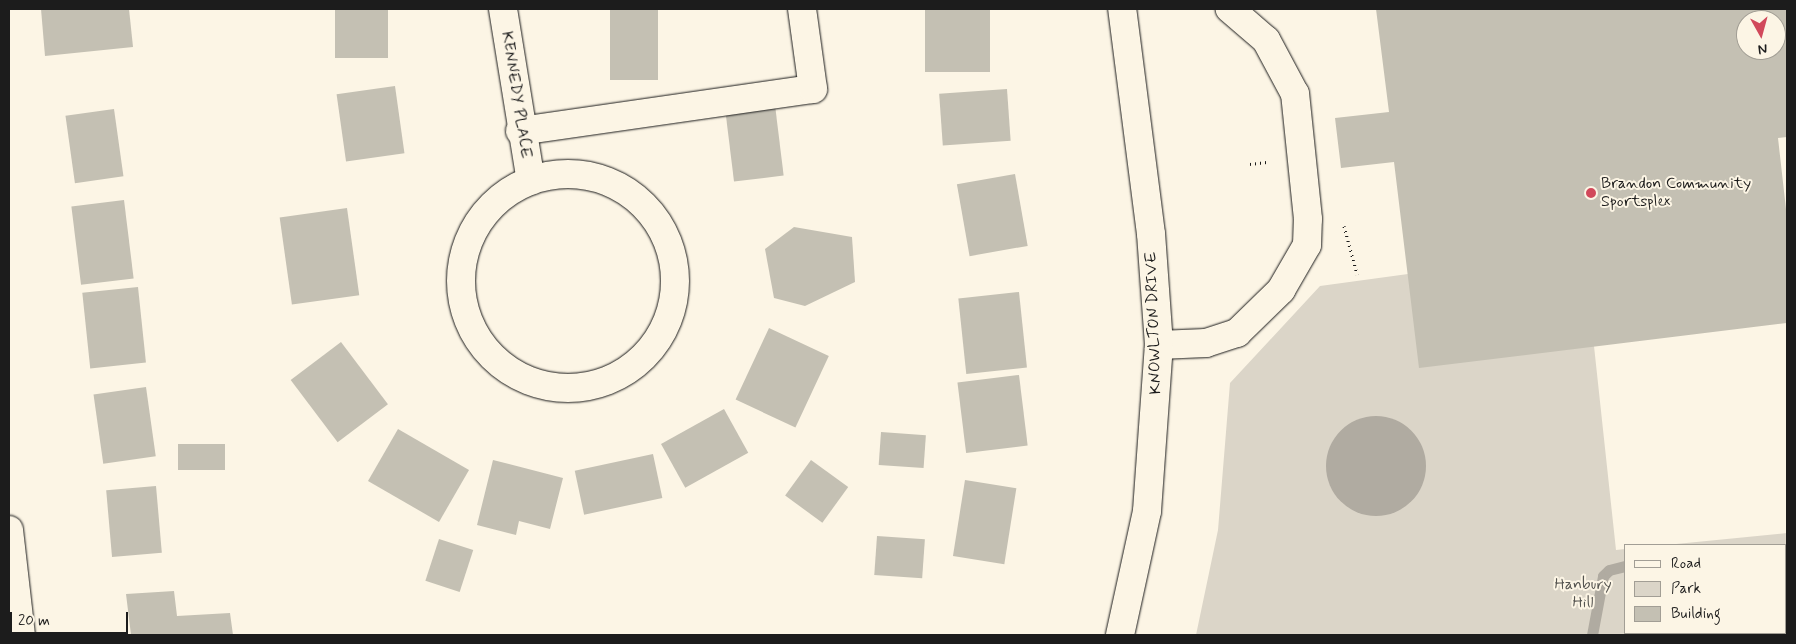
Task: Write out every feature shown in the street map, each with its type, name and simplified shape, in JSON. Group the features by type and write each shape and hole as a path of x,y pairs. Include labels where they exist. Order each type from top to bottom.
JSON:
{"street":[{"name":"KENNEDY PLACE","path":"503,9 520,131 531,181"},
{"path":"520,131 813,90 802,9"},
{"name":"KNOWLTON DRIVE","path":"1120,635 1147,511 1158,344 1151,234 1122,9"},
{"path":"1158,344 1206,343 1238,333 1281,290 1307,245 1302,156 1292,86 1266,40 1230,9"},
{"name":"KENNEDY PLACE","path":"556,173 591,175 623,188 649,210 668,239 676,272 673,307 667,322 660,338 637,364 608,382 574,389 537,385 504,368 478,341 463,308 460,271 470,236 490,205 521,183 531,181 556,173"},
{"path":"9,530 21,635"}],"path":[{"path":"1250,164 1268,162"},
{"path":"1342,220 1357,274"}],"green space":[{"name":"Hanbury Hill","path":"1408,274 1594,346 1616,550 1624,549 1624,634 1786,634 1786,544 1676,544 1787,533 1787,635 1196,635 1218,530 1230,383 1320,286"}],"shaded area":[{"path":"1376,416 1395,420 1411,431 1422,447 1426,466 1422,485 1411,501 1395,512 1376,516 1357,512 1341,501 1330,485 1326,466 1330,447 1341,431 1357,420"}],"building":[{"path":"41,9 129,9 133,47 45,56"},
{"path":"335,9 388,9 388,58 335,58"},
{"path":"610,9 658,9 658,80 610,80"},
{"path":"925,9 990,9 990,72 925,72"},
{"name":"Brandon Community Sportsplex","path":"1376,9 1787,9 1787,137 1778,138 1787,218 1787,323 1419,368 1394,162 1341,168 1335,118 1389,112"},
{"path":"395,86 404,153 346,162 337,94"},
{"path":"1007,89 1011,141 943,146 939,94"},
{"path":"775,105 784,175 734,182 725,111"},
{"path":"114,109 123,176 75,183 65,116"},
{"path":"1015,174 1028,246 970,256 957,184"},
{"path":"124,200 134,278 81,285 71,206"},
{"path":"347,208 359,295 292,305 280,217"},
{"path":"794,227 852,237 855,282 805,306 774,298 765,249"},
{"path":"138,287 146,363 90,368 82,293"},
{"path":"1019,292 1027,368 966,374 958,298"},
{"path":"769,328 829,356 795,427 736,400"},
{"path":"341,342 388,404 338,442 291,380"},
{"path":"1019,375 1028,445 966,453 957,383"},
{"path":"146,387 156,456 103,464 94,394"},
{"path":"724,409 748,453 685,488 661,444"},
{"path":"398,429 469,470 439,522 368,481"},
{"path":"881,432 926,435 924,468 879,465"},
{"path":"178,444 225,444 225,470 178,470"},
{"path":"653,454 662,498 584,515 575,471"},
{"path":"493,460 563,478 550,529 519,521 516,535 477,525"},
{"path":"811,460 848,487 822,523 785,496"},
{"path":"965,480 1016,488 1004,564 953,556"},
{"path":"156,486 162,553 112,557 106,490"},
{"path":"877,536 925,539 922,578 874,575"},
{"path":"439,539 473,550 460,592 425,581"},
{"path":"174,591 177,616 230,613 233,635 131,635 126,594"}],"waterway":[{"path":"1592,635 1603,576 1609,570 1624,566"}],"place":[{"name":"Brandon Community Sportsplex","path":"1591,193"}]}
